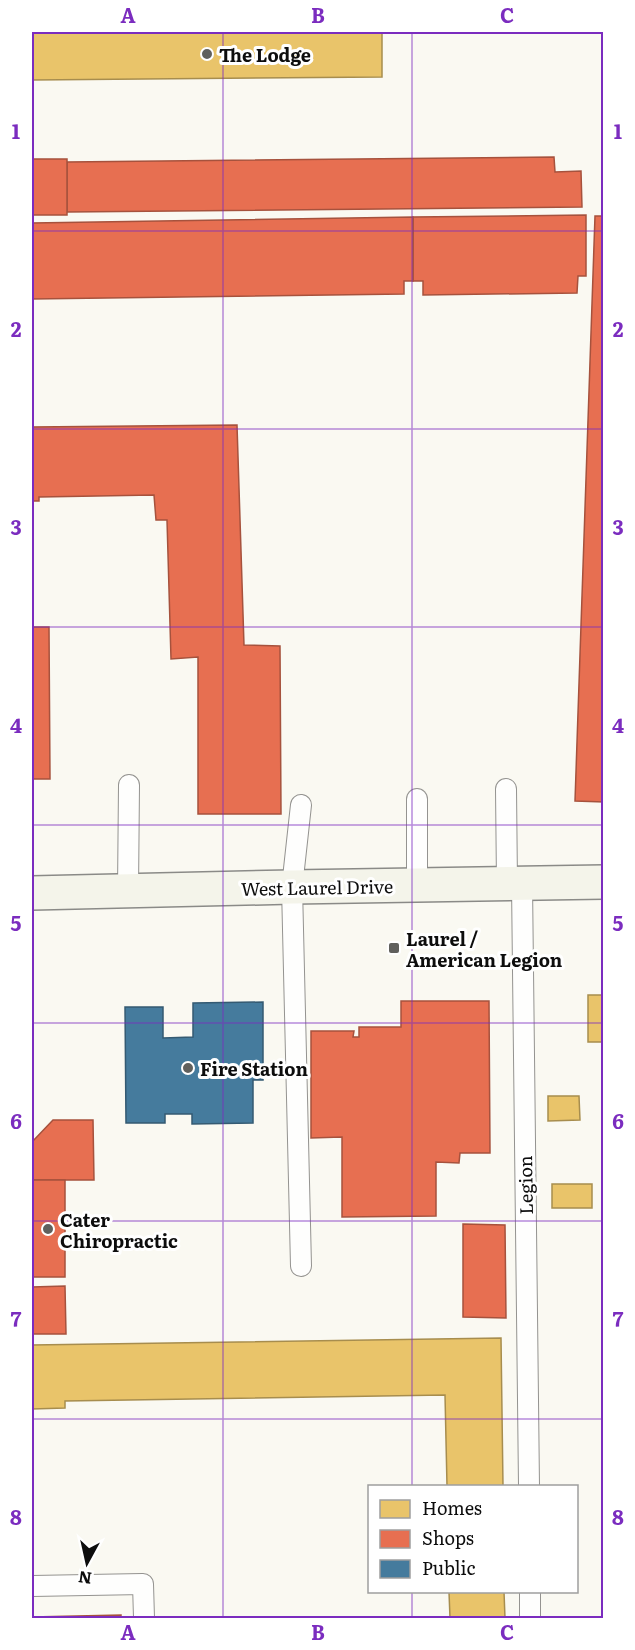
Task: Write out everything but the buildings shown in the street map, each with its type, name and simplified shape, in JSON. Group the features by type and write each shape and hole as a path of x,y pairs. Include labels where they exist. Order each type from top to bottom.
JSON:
{"main road":[{"name":"West Laurel Drive","path":"32,892 603,882"}],"lane":[{"path":"128,890 129,785"},
{"name":"Legion","path":"506,789 514,884 529,1485"},
{"path":"417,799 417,886"},
{"path":"301,805 292,886 301,1266"},
{"path":"32,1586 143,1584 144,1618"},
{"path":"530,1593 530,1618"}],"place":[{"name":"The Lodge","path":"207,54"},
{"name":"Laurel / American Legion","path":"394,948"},
{"name":"Fire Station","path":"188,1068"},
{"name":"Cater Chiropractic","path":"48,1229"}]}
